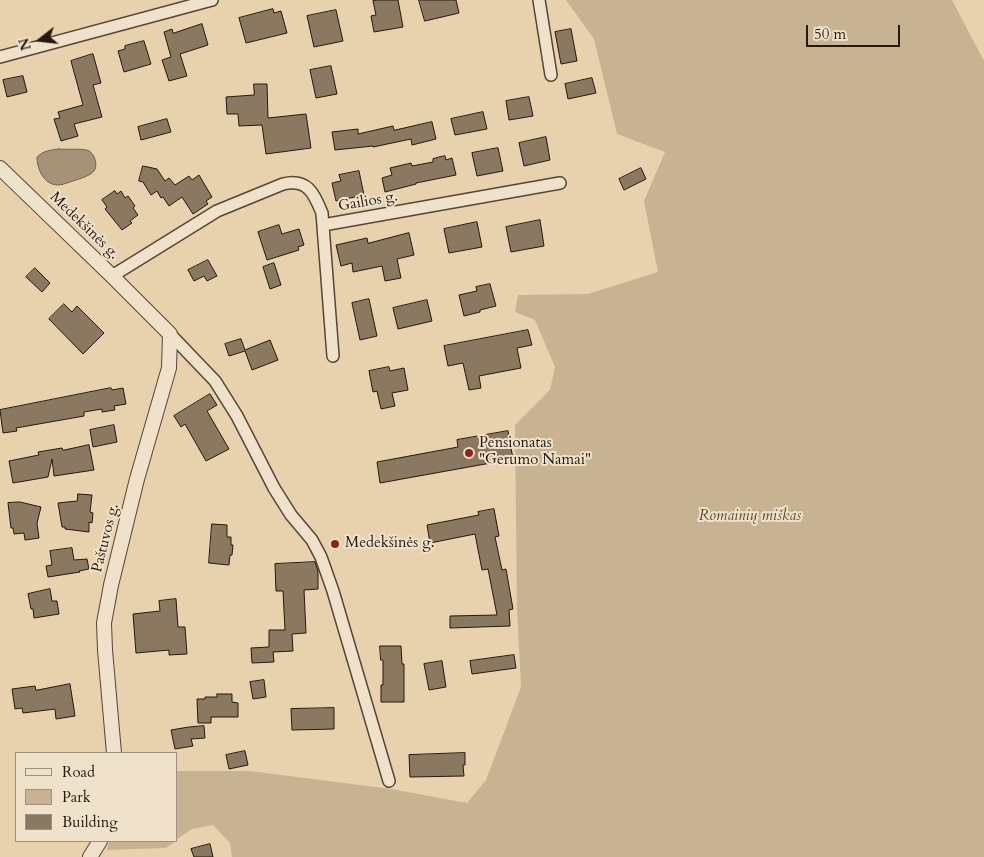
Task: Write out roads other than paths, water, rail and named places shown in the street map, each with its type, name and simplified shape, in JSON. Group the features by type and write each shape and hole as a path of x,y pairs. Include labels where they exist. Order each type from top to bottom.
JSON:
{"street":[{"path":"0,57 212,0"},
{"path":"539,0 551,75"},
{"name":"Medekšinės g.","path":"0,168 112,276 216,381 237,416 274,488 312,540 321,557 333,591 389,780"},
{"name":"Gailios g.","path":"112,276 217,211 293,181 304,184 312,192 322,213 323,225 560,183"},
{"path":"323,225 333,356"},
{"name":"Paštuvos g.","path":"114,752 104,622 137,479 169,368 170,334"},
{"path":"90,857 99,842"}],"place":[{"name":"Pensionatas \"Gerumo Namai\"","path":"469,453"},
{"name":"Medekšinės g.","path":"335,544"}],"park label":[{"name":"Romainių miškas","path":"750,517"}]}
